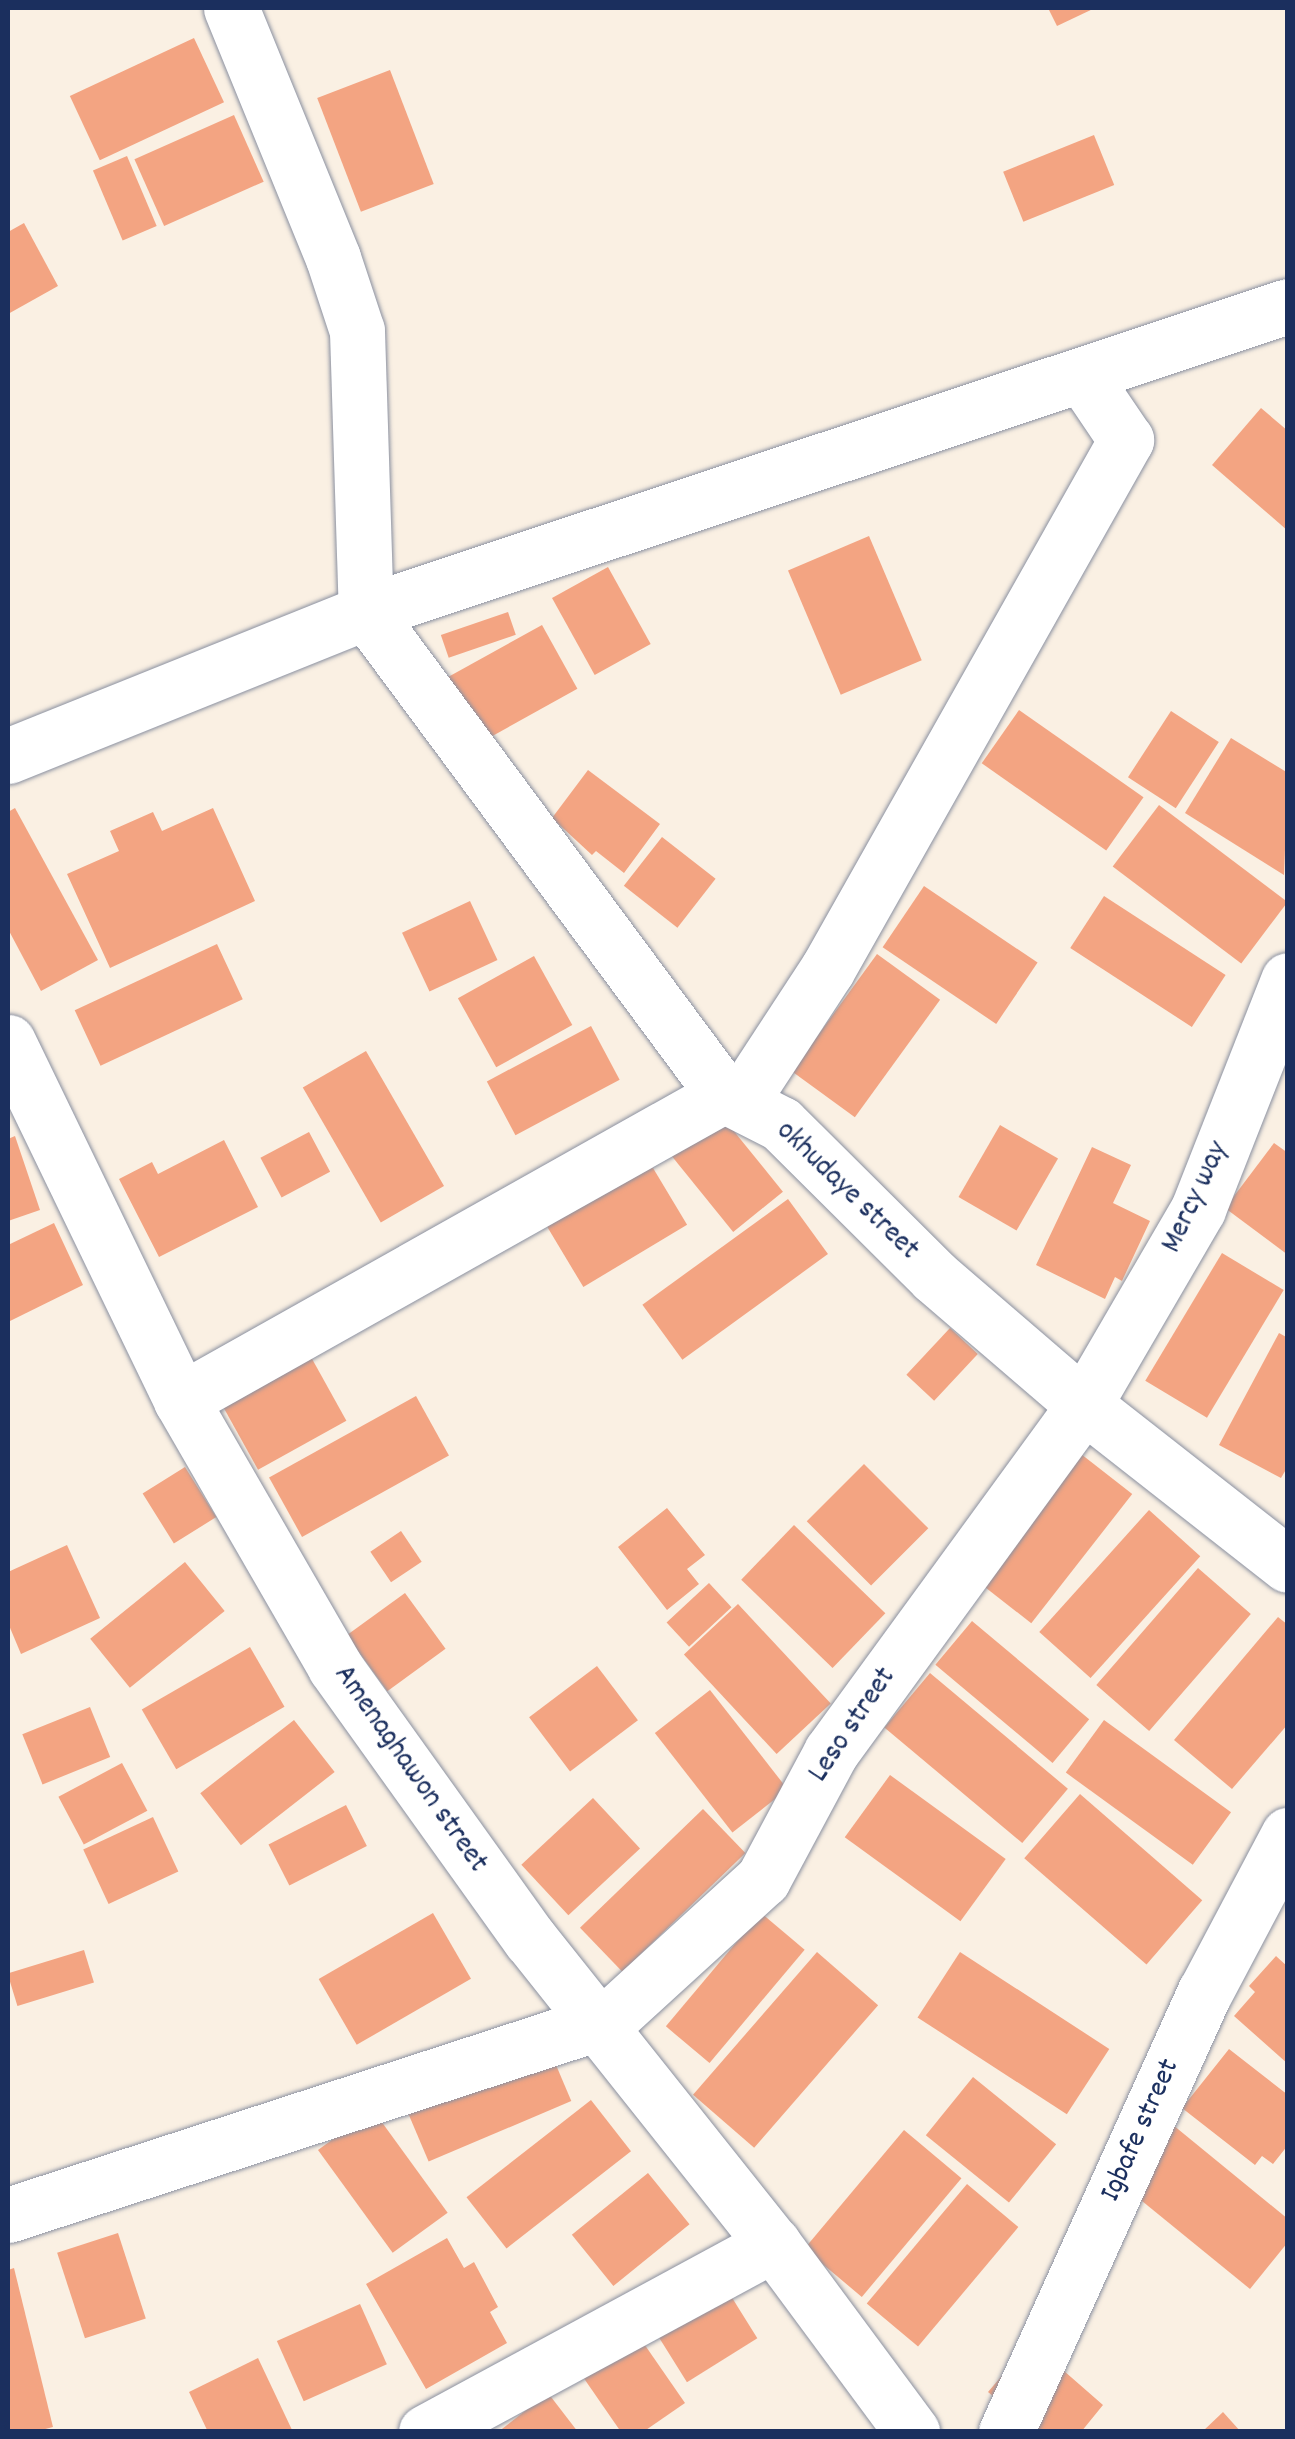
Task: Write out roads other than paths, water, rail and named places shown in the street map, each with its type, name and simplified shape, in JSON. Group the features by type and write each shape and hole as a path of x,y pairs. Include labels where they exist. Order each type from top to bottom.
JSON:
{"street":[{"path":"231,8 333,258 356,331 366,612"},
{"path":"8,756 366,612 1288,306"},
{"path":"181,1400 724,1095 749,1089 827,970 1126,440 1082,375"},
{"name":"okhudaye street","path":"366,612 724,1095 781,1124 935,1277 1084,1405 1288,1565"},
{"name":"Mercy way","path":"1084,1405 1198,1208 1288,980"},
{"name":"Amenaghawon street","path":"8,1042 181,1400 335,1667 530,1939 773,2244 912,2432"},
{"name":"Leso street","path":"600,2025 762,1879 831,1752 1084,1405"},
{"name":"Igbafe street","path":"1006,2432 1205,1992 1288,1835"},
{"path":"8,2215 600,2025"},
{"path":"426,2432 773,2244"}]}
